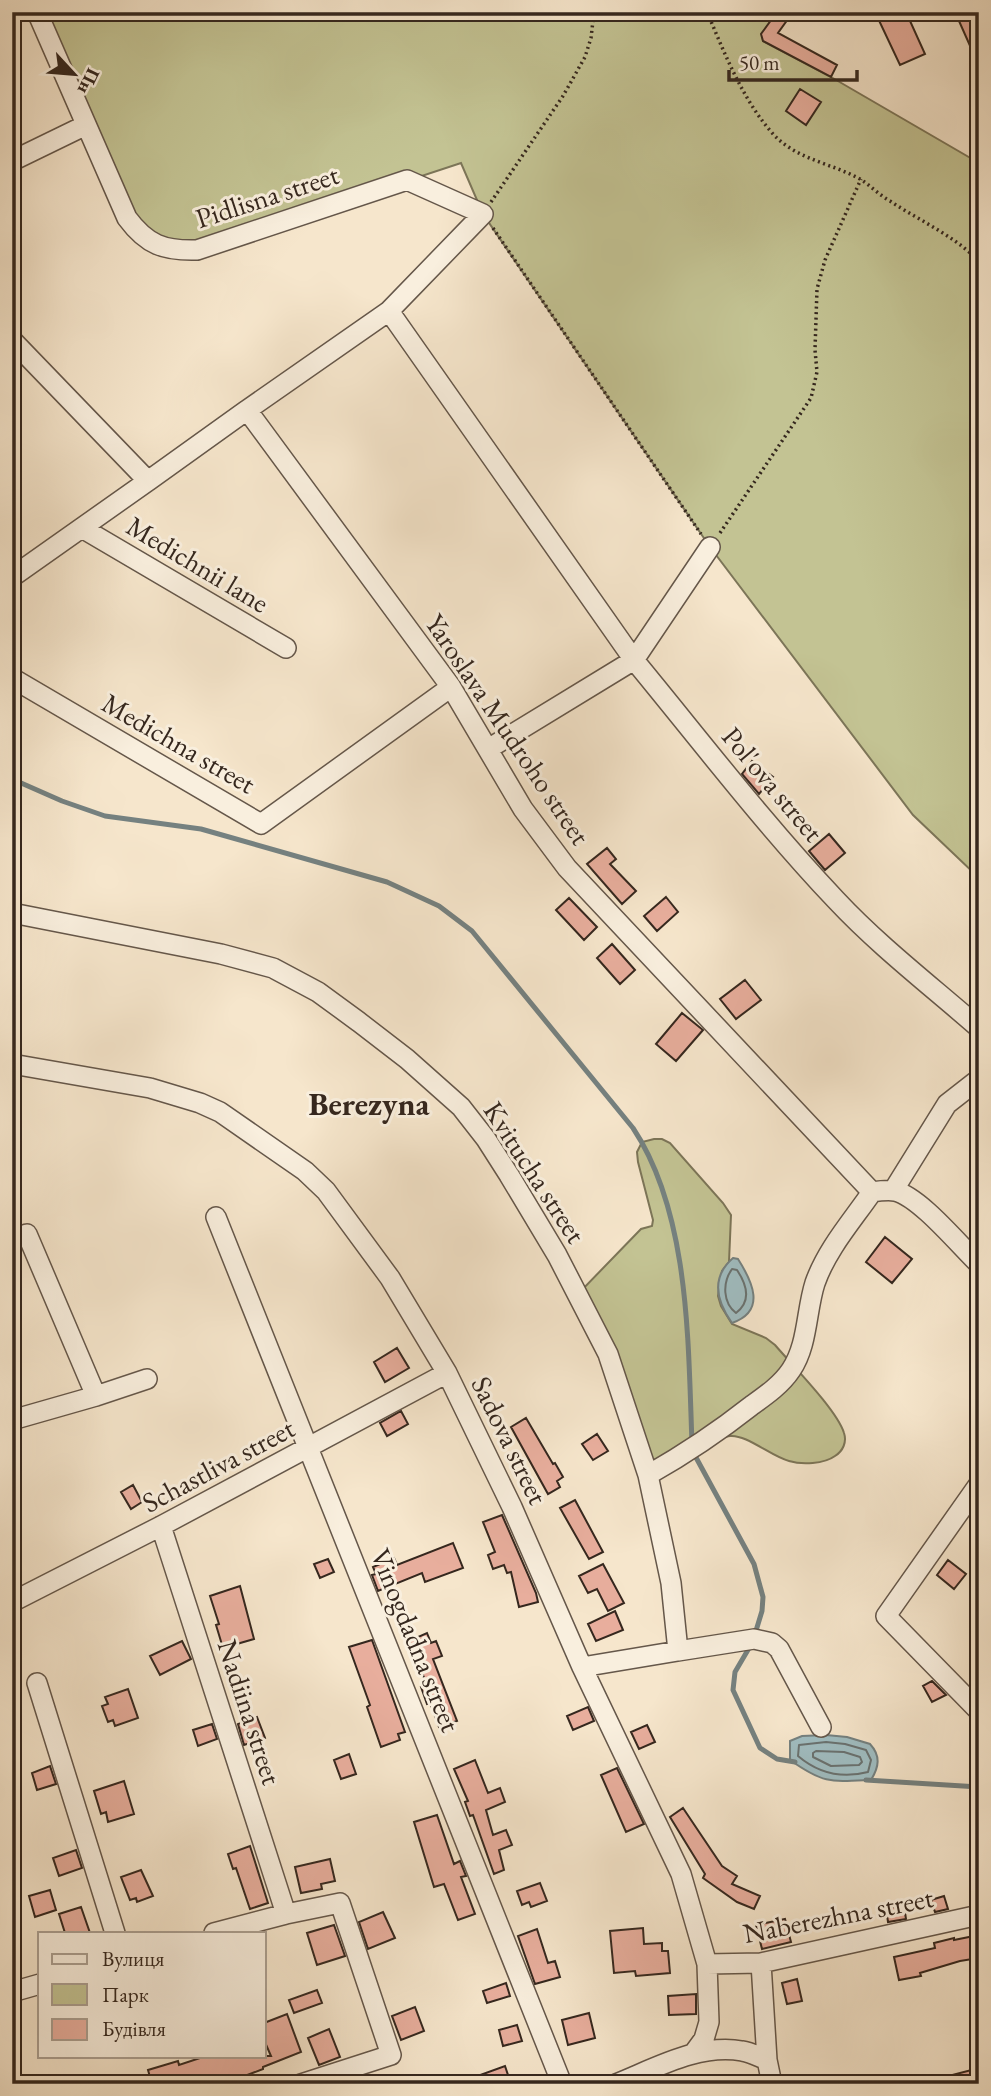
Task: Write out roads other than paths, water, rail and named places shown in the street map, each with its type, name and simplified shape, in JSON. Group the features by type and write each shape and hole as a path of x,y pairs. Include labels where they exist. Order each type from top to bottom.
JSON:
{"street":[{"name":"Pidlisna street","path":"37,12 127,218 143,237 169,249 197,250 407,180 483,214 389,311"},
{"path":"12,161 86,125"},
{"path":"12,577 389,311"},
{"name":"Pol'ova street","path":"389,311 634,660 836,901 862,927 979,1028"},
{"path":"12,340 148,481"},
{"name":"Yaroslava Mudroho street","path":"247,410 451,687 523,810 567,868 872,1192"},
{"name":"Medichnii lane","path":"82,528 286,648"},
{"path":"488,749 634,660 710,547"},
{"name":"Medichna street","path":"12,678 261,824 451,687"},
{"name":"Kvitucha street","path":"12,913 221,954 273,968 328,999 407,1059 461,1107 485,1139 556,1255 608,1354 648,1475 671,1583 678,1651"},
{"name":"Sadova street","path":"12,1063 119,1082 190,1100 220,1112 280,1152 326,1191 390,1278 447,1373 512,1507 582,1667 681,1874 707,1964 709,2022 704,2039 692,2054"},
{"path":"893,1191 947,1104 979,1079"},
{"path":"648,1475 692,1451 722,1429 772,1390 790,1370 801,1350 814,1285 824,1261 872,1192 893,1191 907,1196 979,1264"},
{"name":"Vinogdadna street","path":"216,1217 562,2084"},
{"path":"12,1238 27,1234 96,1396"},
{"name":"Schastliva street","path":"12,1602 162,1526 447,1373"},
{"path":"12,1420 148,1379"},
{"path":"979,1484 886,1616 979,1711"},
{"name":"Nadiina street","path":"162,1526 285,1914"},
{"path":"582,1667 754,1639 772,1643 779,1649 821,1727"},
{"path":"37,1683 115,1932"},
{"path":"218,1932 340,1903 391,2055 301,2084"},
{"name":"Naberezhna street","path":"707,1964 761,1963 979,1915"},
{"path":"761,1963 767,2060 772,2084"},
{"path":"12,1993 38,1985"},
{"path":"616,2084 692,2054 722,2050 742,2051 767,2060"}],"water":[{"path":"733,1258 738,1259 748,1277 753,1303 743,1318 732,1323 718,1290 721,1274"},
{"path":"802,1736 847,1737 870,1744 878,1762 871,1780 828,1780 811,1774 790,1760 790,1741"}],"waterway":[{"path":"12,779 105,816 201,829 387,882 439,906 472,931 633,1128 652,1162 666,1199 682,1280 687,1322 692,1443"},
{"path":"693,1452 754,1564 763,1597 755,1634"},
{"path":"752,1643 735,1672 733,1690 760,1748 777,1759 795,1762"},
{"path":"866,1780 979,1787"}],"district":[{"name":"Berezyna","path":"369,1104"}]}
